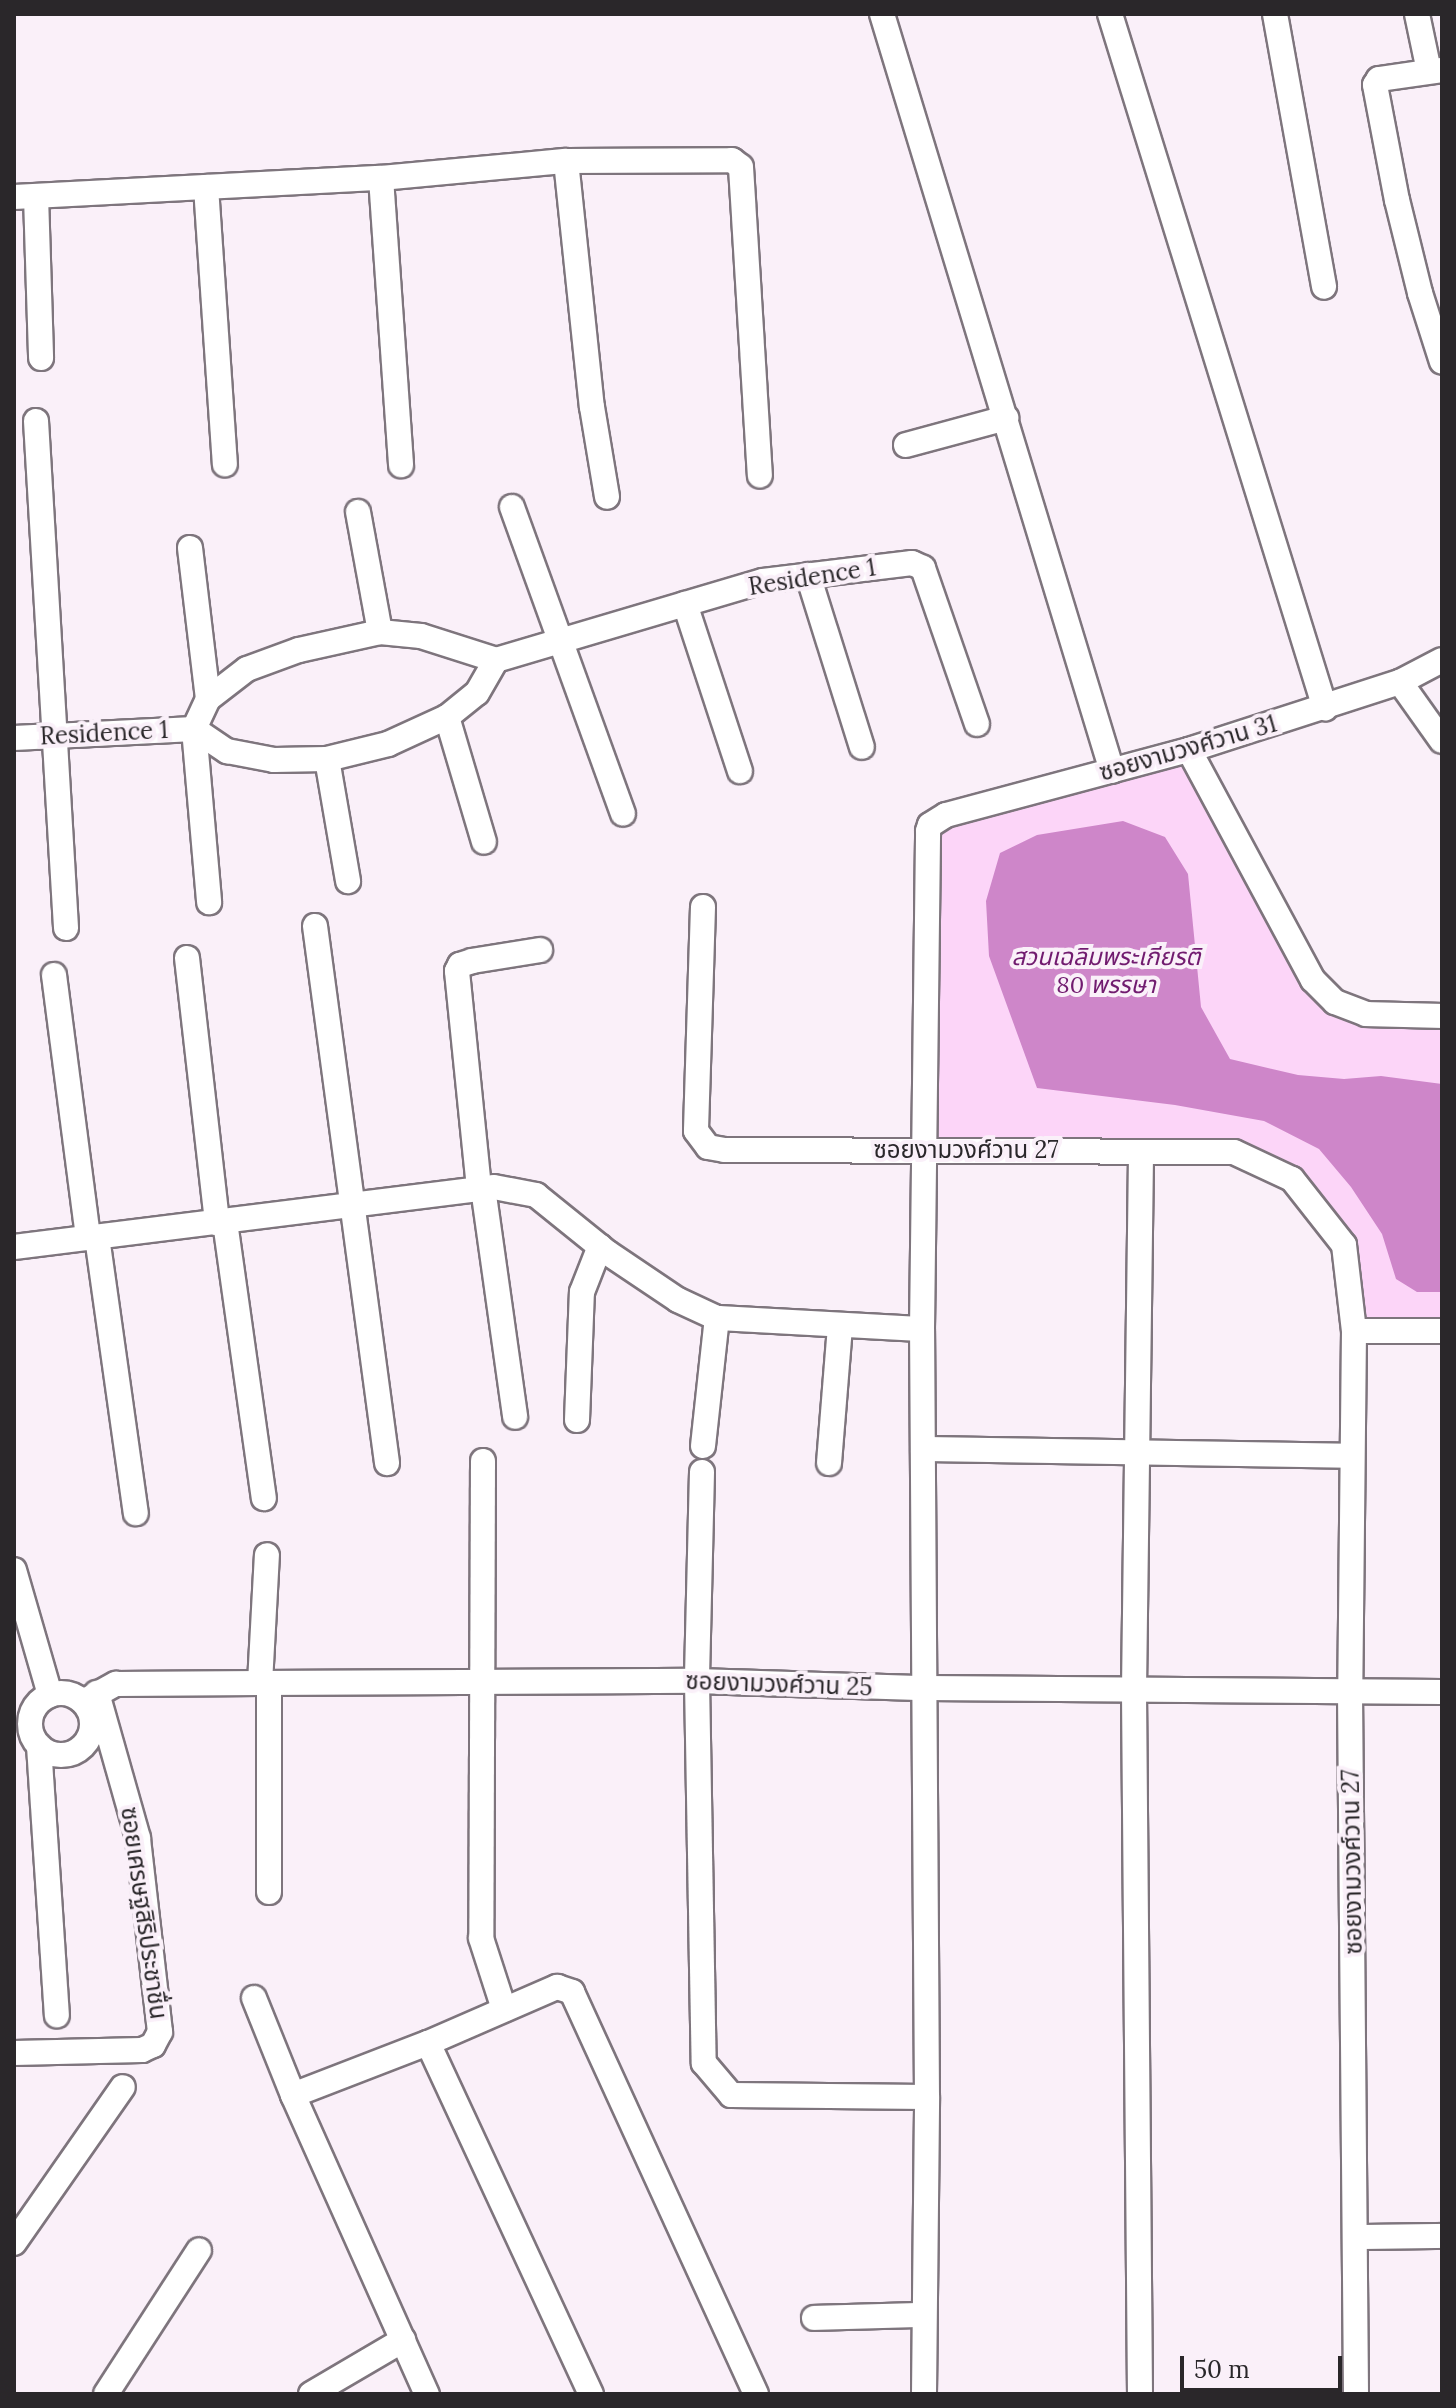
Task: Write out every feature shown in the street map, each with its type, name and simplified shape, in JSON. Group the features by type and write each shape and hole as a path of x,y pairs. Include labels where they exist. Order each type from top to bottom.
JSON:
{"street":[{"path":"882,14 1112,771"},
{"path":"1110,14 1325,708"},
{"path":"1275,14 1324,287"},
{"path":"1417,14 1435,71 1379,79 1375,85 1400,213 1420,293 1442,362"},
{"path":"41,358 25,196 381,178 566,161 720,157 732,160 741,167 760,475"},
{"path":"566,161 592,407 607,497"},
{"path":"381,178 401,465"},
{"path":"206,187 225,464"},
{"path":"906,445 1006,418"},
{"path":"36,421 66,928"},
{"path":"512,507 623,814"},
{"path":"358,512 380,632"},
{"path":"190,548 208,699"},
{"name":"Residence 1","path":"194,729 208,699 247,669 299,650 380,632 421,636 496,660 763,581 908,563 923,568 977,724"},
{"path":"808,575 862,747"},
{"path":"685,604 740,771"},
{"name":"Residence 1","path":"14,738 194,729 227,751 274,760 327,759 388,744 447,717 477,693 496,660"},
{"name":"ซอยงามวงศ์วาน 31","path":"925,1149 930,825 946,815 1189,750 1325,708 1400,682 1442,660"},
{"path":"1400,682 1442,741"},
{"path":"447,717 484,842"},
{"path":"194,729 209,902"},
{"path":"1189,750 1313,980 1335,1002 1366,1014 1442,1016"},
{"path":"327,759 348,881"},
{"name":"ซอยงามวงศ์วาน 27","path":"703,907 696,1131 708,1147 725,1150 1234,1152 1292,1179 1344,1245 1354,1331 1350,1692 1356,2394"},
{"path":"315,926 387,1463"},
{"path":"515,1417 481,1188 457,971 460,965 472,961 540,950"},
{"path":"187,958 221,1222 264,1498"},
{"path":"54,975 136,1513"},
{"path":"924,2394 927,2097 922,1329 925,1149"},
{"path":"1140,2394 1134,1690 1141,1152"},
{"path":"14,1247 481,1188 536,1195 600,1246 678,1300 717,1318 922,1329"},
{"path":"577,1420 582,1292 600,1246"},
{"path":"703,1446 717,1318"},
{"path":"829,1463 840,1325"},
{"path":"1354,1331 1442,1331"},
{"path":"923,1449 1352,1456"},
{"path":"483,1461 481,1938 504,2009"},
{"path":"702,1472 697,1681 704,2063 731,2095 927,2097"},
{"path":"267,1555 264,1683 269,1892"},
{"path":"14,1570 50,1695 35,1708 28,1734 57,2015"},
{"name":"ซอยงามวงศ์วาน 25","path":"50,1695 264,1683 481,1685 697,1681 926,1688 1442,1692"},
{"path":"28,1734 47,1752 66,1755 83,1746 92,1729 99,1693"},
{"name":"ซอยเศรษฐสิริประชาชื่น","path":"14,2053 142,2050 153,2045 160,2032 138,1838 99,1693"},
{"path":"293,2095 428,2043 557,1987 572,1992 756,2394"},
{"path":"254,1998 293,2095 427,2394"},
{"path":"428,2043 591,2394"},
{"path":"18,2230 123,2087"},
{"path":"1356,2237 1442,2236"},
{"path":"106,2394 199,2250"},
{"path":"814,2318 924,2315"},
{"path":"311,2394 403,2340"}],"green space":[{"name":"สวนเฉลิมพระเกียรติ 80 พรรษา","path":"1186,758 1308,985 1442,1024 1442,1335 1360,1334 1354,1237 1298,1167 1238,1143 935,1142 934,825"}],"shaded area":[{"path":"1123,821 1165,837 1188,874 1201,1007 1230,1059 1298,1075 1344,1079 1381,1076 1442,1084 1442,1292 1417,1292 1396,1279 1382,1234 1351,1187 1319,1149 1264,1121 1175,1105 1037,1088 989,956 986,901 1000,853 1037,835"}]}
